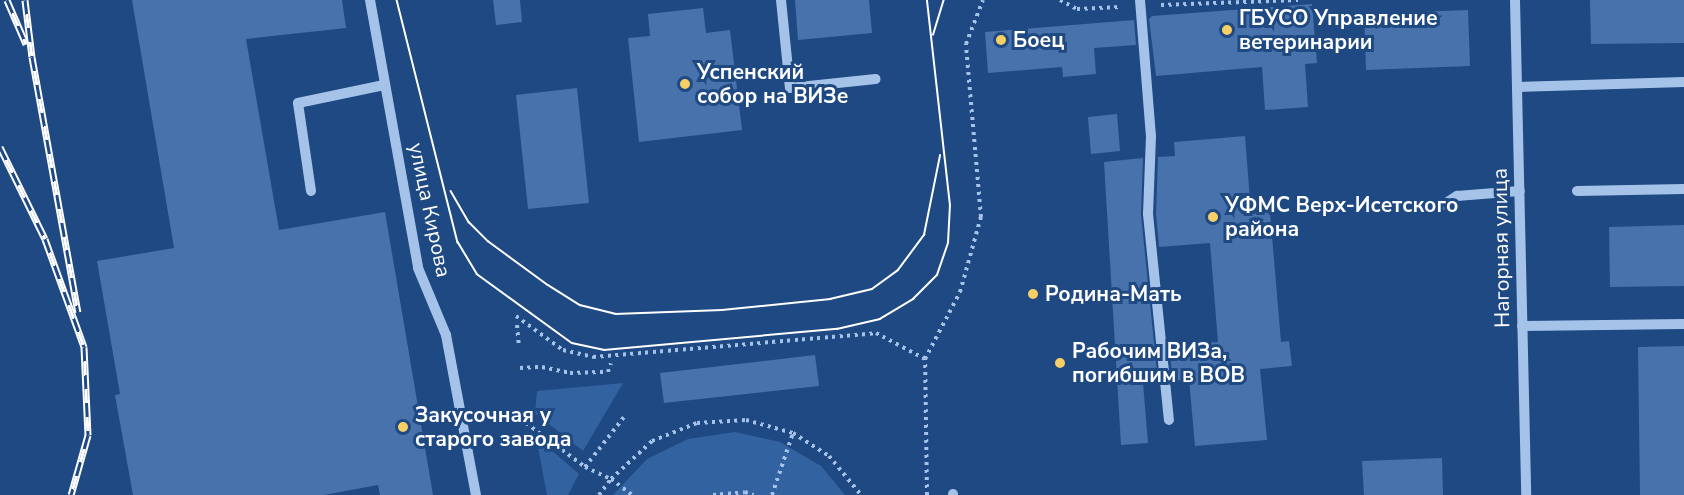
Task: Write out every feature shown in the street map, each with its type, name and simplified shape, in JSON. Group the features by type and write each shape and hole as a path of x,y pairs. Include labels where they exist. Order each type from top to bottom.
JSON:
{"street":[{"name":"улица Кирова","path":"370,0 418,268 446,335 476,495"},
{"path":"781,0 790,88 876,79"},
{"name":"Нагорная улица","path":"1515,0 1526,495"},
{"path":"1140,3 1151,136 1148,214 1168,420"},
{"path":"1517,87 1684,82"},
{"path":"311,191 298,103 384,85"},
{"path":"1577,191 1684,189"},
{"path":"1443,205 1457,196 1520,191"},
{"path":"1522,326 1684,324"}],"path":[{"path":"927,495 925,359 960,292 981,217 966,44 984,0"},
{"path":"1060,0 1077,9 1140,3 1298,0"},
{"path":"516,316 563,350 592,357 876,333 925,359"},
{"path":"517,325 519,346"},
{"path":"520,368 542,367 570,373 608,372 610,363"},
{"path":"585,467 624,417"},
{"path":"599,495 611,479 652,441 697,423 746,420 793,433 829,456 861,495"},
{"path":"526,423 585,467 611,479 632,495"},
{"path":"772,495 793,433"},
{"path":"713,495 745,492 754,495"}],"shaded area":[{"path":"623,383 583,451 535,413 537,391"},
{"path":"735,432 780,442 821,466 845,495 613,495 647,459 688,439"},
{"path":"536,437 579,474 568,495 547,495"}],"building":[{"path":"132,0 342,0 346,28 246,39 279,230 385,212 433,495 380,495 378,485 324,495 133,495 115,395 120,394 97,261 174,248"},
{"path":"493,0 520,0 522,22 496,25"},
{"path":"795,0 869,0 872,33 798,40"},
{"path":"1590,0 1684,0 1684,43 1591,44"},
{"path":"1312,4 1317,63 1305,64 1308,107 1265,110 1262,67 1156,76 1149,19 1152,16"},
{"name":"Успенский собор на ВИЗе","path":"703,8 706,33 730,30 742,130 639,142 628,38 650,36 648,14"},
{"path":"1468,10 1470,66 1366,70 1364,14"},
{"path":"1134,20 1136,45 1094,48 1096,74 1063,77 1062,67 988,73 985,32"},
{"path":"577,88 589,203 528,209 516,95"},
{"path":"1117,114 1120,151 1091,154 1088,117"},
{"path":"1245,136 1251,213 1270,212 1281,342 1289,341 1292,366 1260,369 1267,440 1195,446 1189,379 1173,381 1169,346 1218,342 1210,243 1159,247 1156,214 1158,157 1175,156 1174,142"},
{"path":"1143,158 1141,215 1158,382 1143,383 1148,443 1121,445 1104,162"},
{"path":"1684,225 1684,286 1610,287 1609,227"},
{"path":"1684,346 1684,495 1640,495 1638,347"},
{"path":"815,355 819,386 664,403 660,373"},
{"path":"1442,458 1443,495 1364,495 1362,461"}],"tram line":[{"path":"397,0 458,242 477,274 572,343 604,350 837,329 880,319 913,299 937,275 948,243 950,206 927,0"},
{"path":"933,35 944,0"},
{"path":"451,191 469,222 488,241 548,285 580,305 615,314 722,310 830,299 872,289 898,270 924,235 940,156"}],"railway":[{"path":"7,0 26,44"},
{"path":"25,0 32,57 78,312"},
{"path":"0,147 45,239 84,347 88,435 71,495"}],"place":[{"name":"ГБУСО Управление ветеринарии","path":"1227,30"},
{"name":"Боец","path":"1001,40"},
{"name":"Успенский собор на ВИЗе","path":"685,84"},
{"name":"УФМС Верх-Исетского района","path":"1213,217"},
{"name":"Родина-Мать","path":"1033,294"},
{"name":"Рабочим ВИЗа, погибшим в ВОВ","path":"1060,363"},
{"name":"Закусочная у старого завода","path":"403,427"}]}
